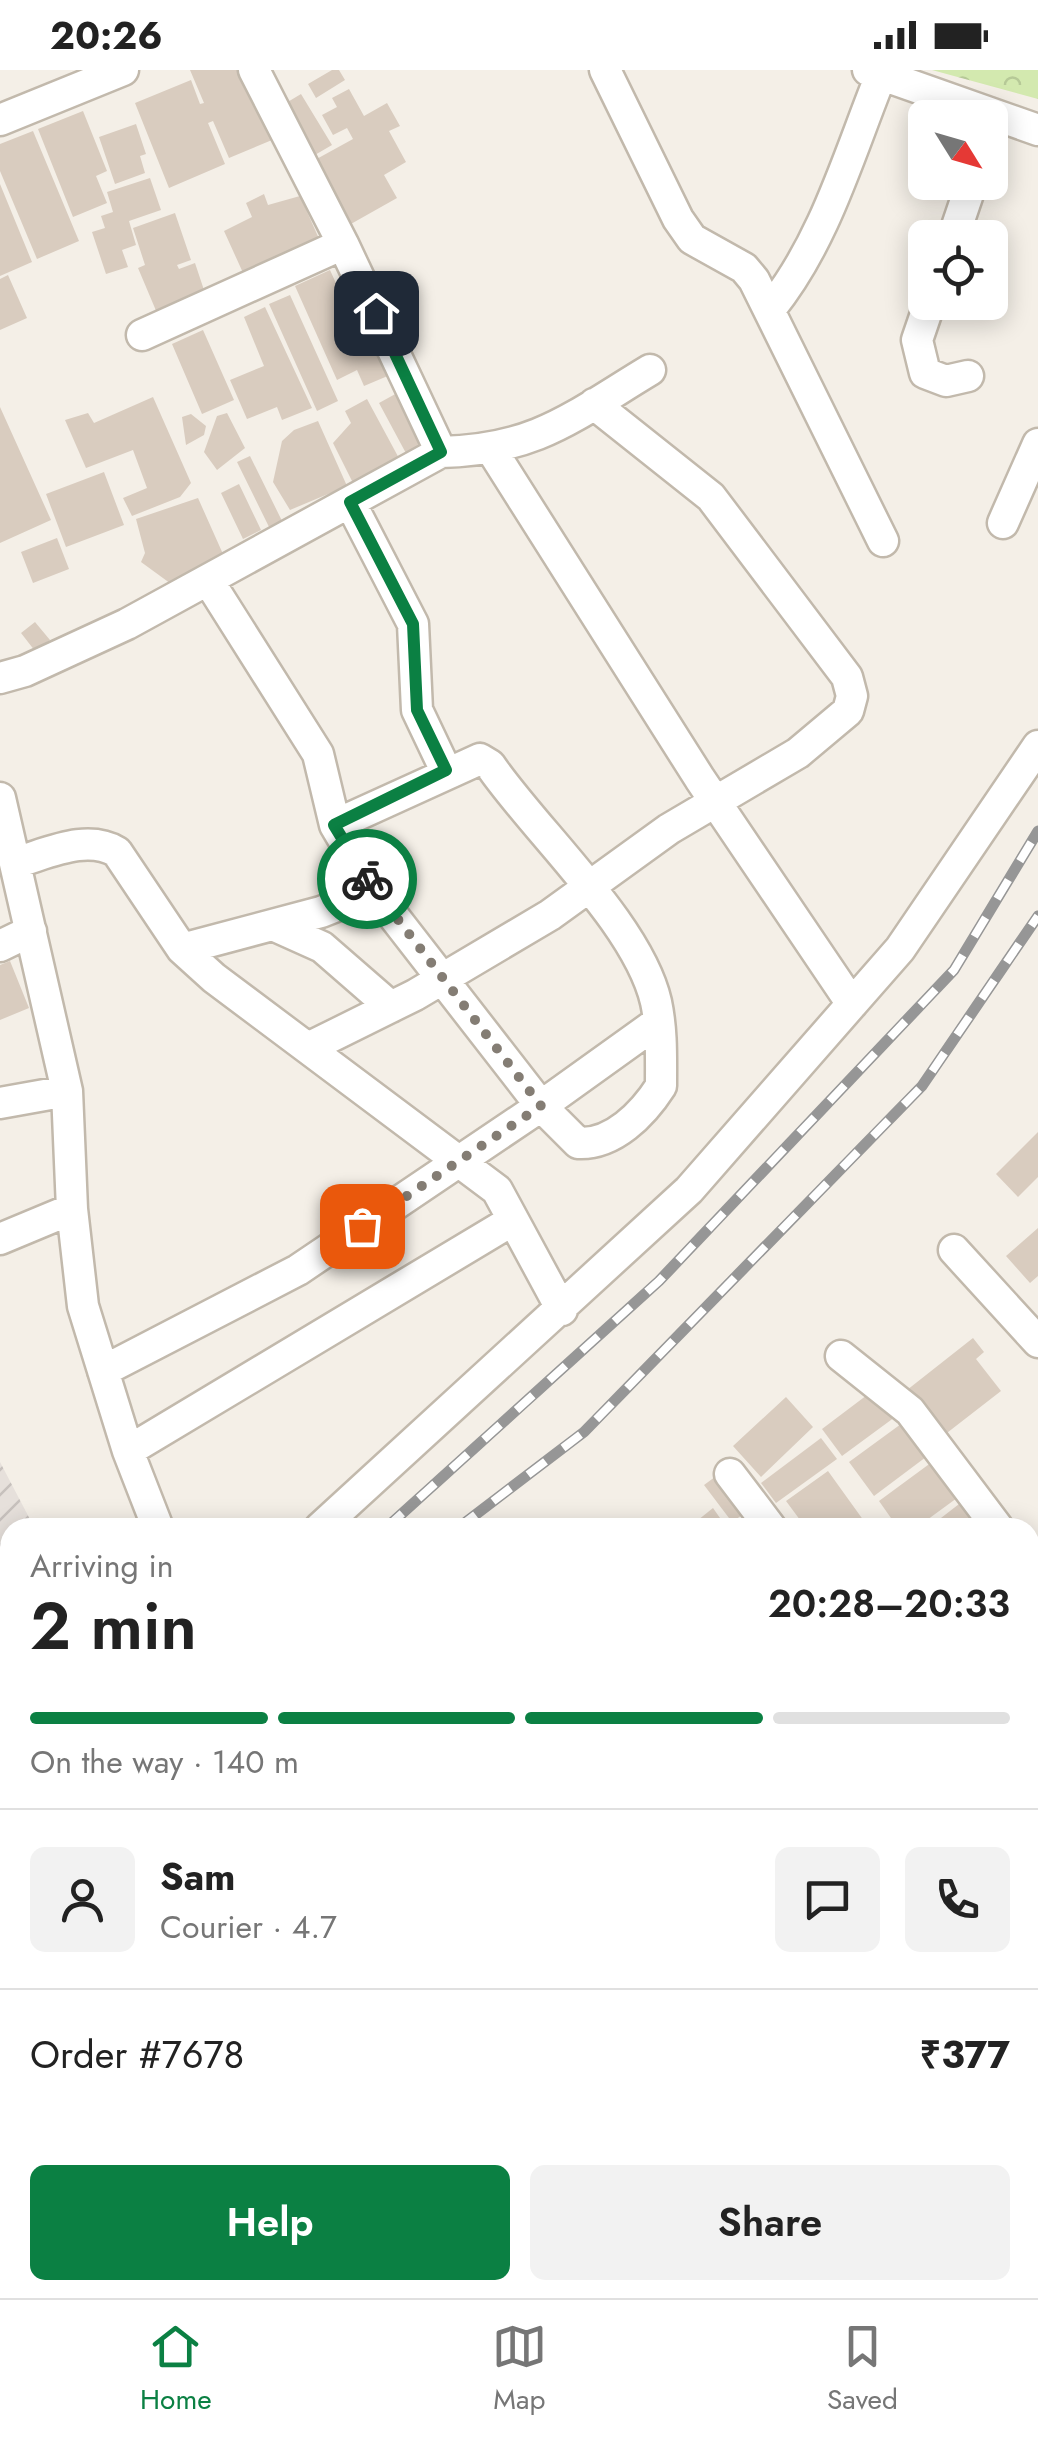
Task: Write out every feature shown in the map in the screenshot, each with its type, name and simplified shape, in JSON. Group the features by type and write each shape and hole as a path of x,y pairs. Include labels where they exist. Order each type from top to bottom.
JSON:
{"street":[{"path":"0,120 123,70"},
{"path":"254,70 343,244 441,452"},
{"path":"605,70 678,219 692,239 744,268 771,308 883,541"},
{"path":"771,308 798,274 812,246 874,72 939,100"},
{"path":"1008,125 1038,130"},
{"path":"142,334 343,244"},
{"path":"924,320 917,340 925,373 946,381 968,376"},
{"path":"0,678 128,624 441,452 491,450 535,438 650,370"},
{"path":"310,1047 444,978 591,889 714,801 825,734 848,711 852,696 847,677 710,496 594,404"},
{"path":"1003,523 1038,444"},
{"path":"491,450 714,801 852,1004"},
{"path":"350,502 413,624 417,710 446,770"},
{"path":"208,580 318,754 334,825 374,892 541,1106 578,1143 592,1144 629,1124 661,1086 656,1000 640,962 591,889 490,765 480,759 446,770 334,825"},
{"path":"331,1518 689,1190 900,948 1038,746"},
{"path":"0,798 67,1090 72,1209 82,1306 128,1451 154,1518"},
{"path":"17,862 102,843 126,863 182,949 276,1028 310,1047 497,1190 562,1310"},
{"path":"182,949 374,892"},
{"path":"273,925 322,948 390,1007"},
{"path":"0,946 31,932"},
{"path":"103,1371 298,1270 658,1022"},
{"path":"0,1103 67,1090"},
{"path":"0,1240 72,1209"},
{"path":"128,1451 513,1220"},
{"path":"954,1250 1038,1342"},
{"path":"841,1356 910,1412 990,1518"},
{"path":"730,1474 763,1518"}],"shaded area":[{"path":"0,1462 29,1518 0,1518"}],"green space":[{"path":"932,70 1038,70 1038,99"}],"building":[{"path":"190,70 243,70 272,140 229,158 213,121 208,123 225,164 169,188 135,103 191,80 200,104 204,103"},
{"path":"339,70 345,80 316,98 308,84"},
{"path":"349,89 364,116 387,103 400,126 389,131 406,162 384,175 397,198 342,229 313,161 353,139 347,128 333,135 322,115 337,107 332,98"},
{"path":"301,94 332,145 308,159 297,140 305,136 286,103"},
{"path":"83,111 107,171 96,176 107,203 73,217 38,129"},
{"path":"136,124 146,154 140,156 145,173 115,184 99,137"},
{"path":"33,131 79,241 37,259 0,171 0,144"},
{"path":"150,178 161,210 129,221 136,245 122,250 128,267 106,274 92,232 105,228 101,216 113,212 107,192"},
{"path":"0,184 32,262 0,276"},
{"path":"264,194 268,205 300,196 320,241 244,275 224,231 252,217 246,203"},
{"path":"175,213 191,260 177,265 179,269 195,263 206,296 157,313 138,268 145,265 133,228"},
{"path":"330,270 357,330 368,325 390,375 364,386 357,370 337,380 295,286"},
{"path":"8,275 27,318 0,330 0,279"},
{"path":"290,295 338,401 317,411 269,304"},
{"path":"265,307 312,408 282,420 277,407 247,419 230,380 264,366 244,317"},
{"path":"203,330 234,400 202,414 172,344"},
{"path":"399,392 428,447 408,457 379,403"},
{"path":"153,397 191,483 180,497 132,516 123,498 147,488 133,450 86,468 65,420 88,413 94,423"},
{"path":"367,399 401,462 355,487 333,443 351,423 345,411"},
{"path":"0,407 51,520 0,543"},
{"path":"227,413 245,448 217,470 204,452 217,416"},
{"path":"191,414 206,426 204,435 186,445 182,417"},
{"path":"318,421 347,486 290,510 273,482 282,441 294,430"},
{"path":"250,456 285,527 272,533 237,462"},
{"path":"104,472 124,525 66,547 46,494"},
{"path":"239,484 261,530 243,539 221,493"},
{"path":"198,498 227,563 178,589 141,562 145,553 136,519"},
{"path":"57,538 69,569 33,583 21,552"},
{"path":"35,622 50,640 35,651 21,633"},
{"path":"10,961 29,1008 0,1020 0,965"},
{"path":"1038,1132 1038,1177 1018,1197 996,1174"},
{"path":"1038,1228 1038,1276 1030,1283 1006,1256"},
{"path":"973,1338 984,1352 976,1359 1001,1391 943,1436 907,1390"},
{"path":"875,1389 895,1417 842,1456 822,1429"},
{"path":"786,1397 813,1427 761,1477 733,1446"},
{"path":"901,1424 926,1457 874,1496 849,1462"},
{"path":"821,1438 837,1459 776,1503 761,1483"},
{"path":"932,1462 957,1498 930,1518 891,1518 879,1501"},
{"path":"828,1471 862,1518 799,1518 786,1501"},
{"path":"719,1474 748,1511 738,1518 729,1518 704,1485"},
{"path":"963,1501 976,1518 941,1518"},
{"path":"713,1508 720,1518 700,1518"}],"railway":[{"path":"397,1518 659,1281 954,970 1038,831"},
{"path":"471,1518 584,1432 922,1086 1038,916"}],"way so far":[{"path":"362,1226 541,1106 367,879"}],"route":[{"path":"367,879 334,825 446,770 417,710 413,624 350,502 441,452 376,313"}]}
